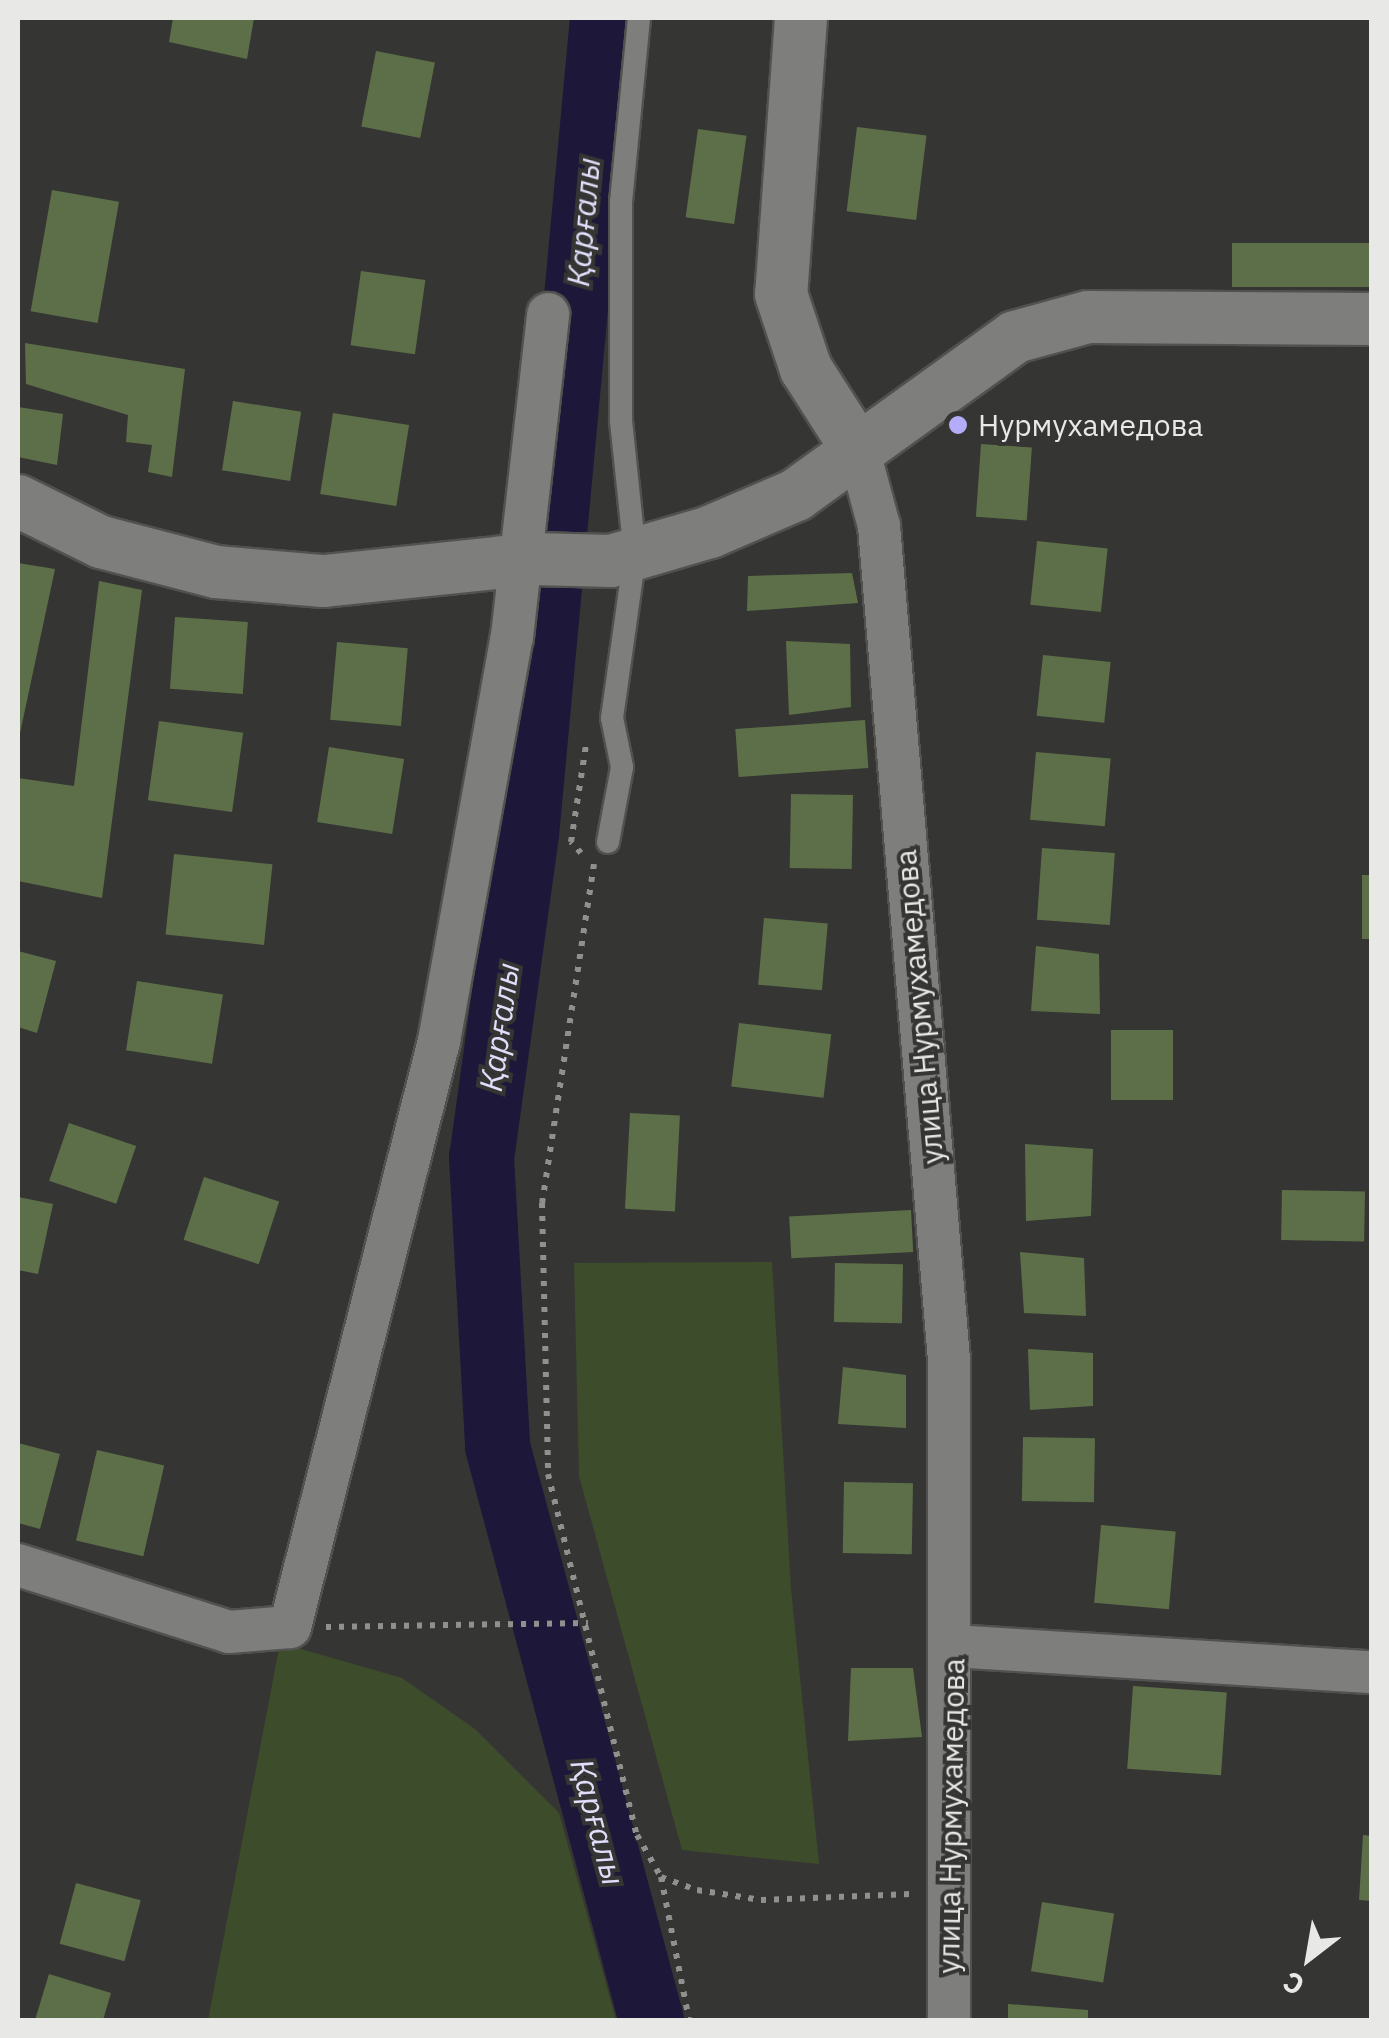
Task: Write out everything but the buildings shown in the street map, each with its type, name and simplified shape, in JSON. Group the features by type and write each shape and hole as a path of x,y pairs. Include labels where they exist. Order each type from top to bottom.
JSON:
{"street":[{"name":"улица Нурмухамедова","path":"801,18 781,294 806,369 859,452 878,526 947,1340 954,1646 948,2020"},
{"path":"18,1564 229,1632 290,1627 439,1041 527,560 548,314"},
{"path":"18,501 100,542 216,572 324,581 527,560 623,558 796,494 859,452 937,387 1015,337 1088,316 1372,319"},
{"path":"954,1646 1372,1672"}],"lane":[{"path":"608,842 622,768 612,718 623,558 621,202 640,18"}],"path":[{"path":"608,842 592,866 542,1203 548,1474 588,1623 637,1835 661,1877 689,2020"},
{"path":"290,1627 520,1629 588,1623"},
{"path":"661,1877 697,1890 761,1900 949,1892"}],"green space":[{"path":"772,1262 791,1589 819,1864 682,1850 579,1476 574,1263"},
{"path":"280,1643 402,1678 475,1729 559,1813 616,2020 208,2020"}],"waterway":[{"name":"Қарғалы","path":"602,18 526,834 481,1157 497,1446 651,2020"}],"place":[{"name":"Нурмухамедова","path":"958,425"}]}
